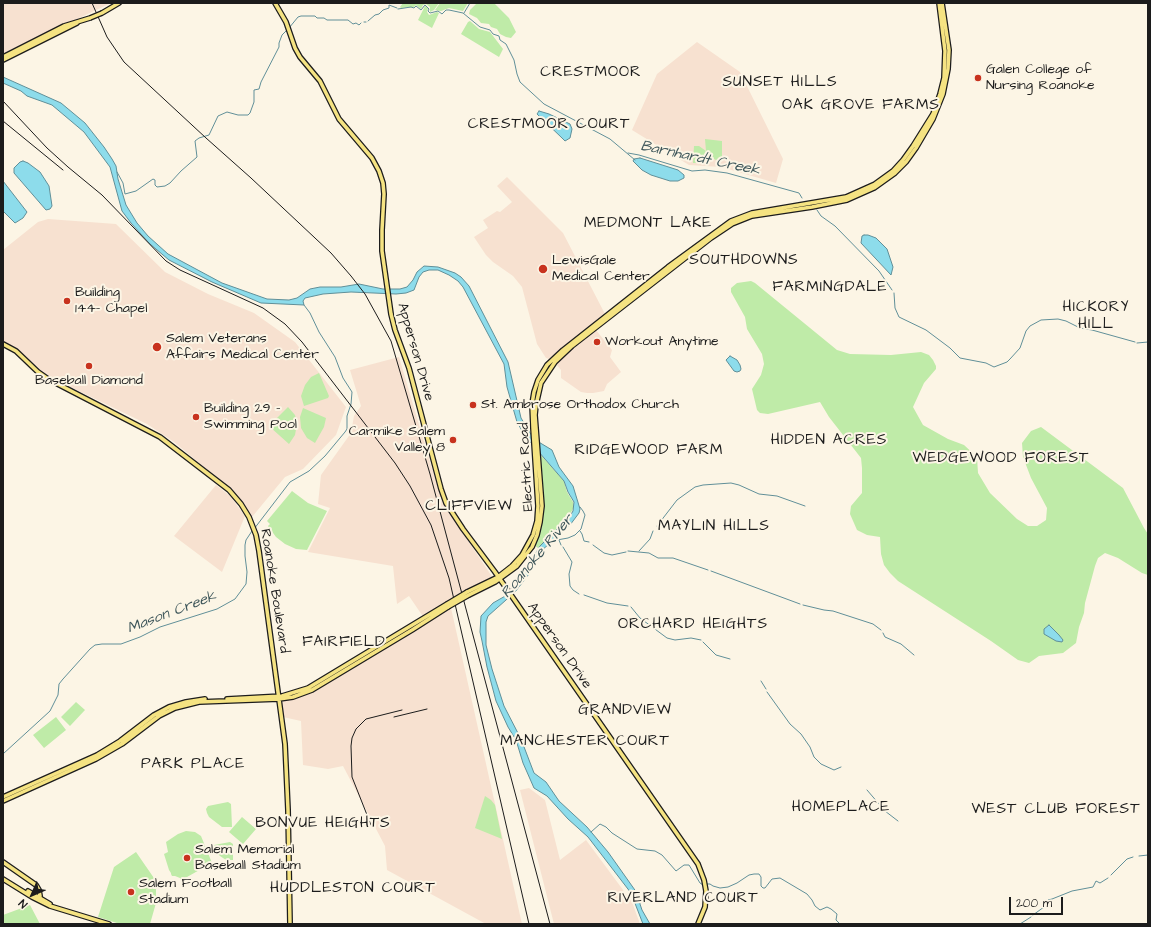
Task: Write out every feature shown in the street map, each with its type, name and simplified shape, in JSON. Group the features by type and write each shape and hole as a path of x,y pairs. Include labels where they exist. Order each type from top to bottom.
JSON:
{"main road":[{"path":"3,57 64,26 102,13 119,3"},
{"name":"Apperson Drive","path":"275,3 287,26 300,57 320,82 339,119 375,162 380,171 384,194 382,245 392,322 410,368 445,500 463,529 701,870 705,884 705,907 698,924"},
{"path":"610,316 674,262 731,221 752,213 846,197 875,184 893,170 909,153 925,128 933,114 941,89 946,51 938,3"},
{"path":"610,316 711,238 732,224 752,216 812,208 847,200 874,188 895,173 909,158 920,142 936,114 943,94 948,69 949,50 942,3"},
{"path":"3,60 79,22"},
{"name":"Electric Road","path":"534,427 538,394 541,383 547,373 561,355 610,316"},
{"name":"Electric Road","path":"278,698 312,686 411,629 468,594 498,578 520,558 534,535 538,510 537,460 532,410 534,392 538,380 560,352 610,316"},
{"name":"Roanoke Boulevard","path":"3,344 16,351 38,372 48,379 160,437 229,490 241,504 255,530 286,755 290,924"},
{"path":"547,373 554,372"},
{"path":"3,797 101,753 120,741 157,713 173,705 199,700 278,698"},
{"path":"3,800 96,759 122,744 159,716 175,708 192,703 278,698"},
{"path":"3,862 33,882 38,888 39,900"},
{"path":"3,877 56,909 109,924"}],"shaded area":[{"path":"3,3 111,3 3,54"},
{"path":"697,42 740,72 783,159 776,183 721,167 689,165 632,130 657,74"},
{"name":"LewisGale Medical Center","path":"507,177 563,233 605,314 549,359 546,358 537,344 522,287 513,276 493,262 486,255 474,237 488,228 483,220 497,211 500,212 512,202 497,186"},
{"name":"Salem Veterans Affairs Medical Center","path":"48,219 116,224 165,272 208,294 254,313 295,342 346,407 336,435 303,469 285,477 252,517 234,492 174,442 147,424 58,381 43,372 19,351 3,342 3,250 38,222"},
{"path":"596,330 612,350 610,357 621,372 607,384 604,391 593,393 581,392 561,378 561,370 555,363"},
{"path":"399,357 442,502 493,578 424,618 409,596 397,604 393,566 308,552 330,508 318,504 321,475 351,433 354,416 361,406 350,370"},
{"path":"216,485 230,496 245,516 222,572 174,536"},
{"path":"451,608 522,924 486,924 387,870 385,846 343,766 328,769 303,765 301,721 283,717 280,701 294,698 318,688"},
{"path":"529,788 545,800 560,860 586,840 632,902 640,924 554,924 520,790"}],"green space":[{"path":"403,3 439,3 434,10 430,12 430,7 426,4 423,5 421,9 416,5 414,7 401,8 400,7"},
{"path":"440,3 468,3 463,11 449,8 441,11 435,10"},
{"path":"477,3 494,3 509,18 516,32 511,38 500,34 497,29 491,27 489,24 481,23 477,18 469,14 470,10"},
{"path":"425,6 428,8 427,12 429,15 437,12 439,13 432,28 418,20"},
{"path":"470,21 479,29 490,32 503,49 499,57 461,34"},
{"path":"705,139 722,141 722,161 710,157 706,152 706,163 693,163 694,146 699,146 706,151"},
{"path":"751,281 837,350 850,354 891,355 921,352 929,355 936,366 936,369 924,383 913,407 923,425 948,439 964,445 977,457 978,473 990,493 1017,519 1028,526 1037,526 1046,520 1047,508 1031,478 1023,457 1022,443 1031,431 1041,427 1123,488 1148,534 1148,575 1142,573 1118,558 1105,553 1098,558 1085,603 1084,613 1079,627 1076,643 1063,653 1039,656 1029,663 1018,660 898,581 884,565 881,554 880,537 867,535 857,530 850,514 851,506 862,493 861,458 829,417 820,402 768,414 760,413 757,410 752,389 761,375 764,364 762,354 747,329 745,317 731,292 731,288 737,283"},
{"path":"319,373 329,396 328,398 304,406 301,396 305,385 311,377"},
{"path":"288,407 295,415 297,424 295,435 289,444 270,427 270,425"},
{"path":"303,408 326,418 324,427 315,443 307,438 301,428 300,417"},
{"path":"539,453 564,481 574,507 569,516 538,548 534,545 542,521"},
{"path":"292,491 308,503 327,511 307,550 296,549 285,544 276,537 268,526 270,524 267,521"},
{"path":"76,702 85,710 70,726 61,717"},
{"path":"56,717 66,730 44,748 33,735"},
{"path":"485,796 495,805 502,839 475,828"},
{"path":"228,802 231,804 232,827 222,827 209,817 206,809 208,806"},
{"path":"242,817 256,829 243,844 229,832"},
{"name":"Salem Memorial Baseball Stadium","path":"186,831 195,832 201,836 212,863 187,877 180,879 172,876 164,854 168,852 166,842 178,834"},
{"path":"230,842 233,844 233,860 226,860 216,852 214,845"},
{"name":"Salem Football Stadium","path":"136,852 156,881 156,903 150,924 120,924 98,917 114,867"},
{"path":"30,905 40,924 3,924 3,915"}],"water":[{"path":"3,77 61,103 85,123 104,147 116,166 118,179 126,205 137,223 148,236 168,254 222,283 267,299 289,300 297,298 310,289 320,287 341,287 359,284 383,289 400,289 407,287 417,272 424,266 438,267 455,273 469,286 508,362 521,418 532,436 537,441 552,450 559,467 573,486 580,509 579,513 570,525 540,552 529,574 515,592 488,616 486,622 486,645 492,669 504,706 521,739 534,773 546,782 559,801 587,827 608,852 637,893 642,910 650,924 643,924 631,893 588,837 568,819 547,796 534,788 523,763 516,740 496,701 480,632 481,616 493,603 507,595 522,575 540,546 570,516 573,511 574,502 564,481 525,436 517,422 507,387 504,364 463,287 458,281 449,275 438,270 429,270 423,272 419,277 414,290 406,293 351,292 323,294 305,298 303,301 304,305 261,303 212,282 169,260 150,244 131,223 122,211 110,167 84,132 52,105 27,96 21,91 3,83"},
{"path":"539,111 570,124 572,129 570,138 565,141 537,114"},
{"name":"MEDMONT LAKE","path":"640,158 678,170 684,175 684,178 678,181 670,181 651,175 642,170 633,161 634,159"},
{"path":"23,161 40,172 49,186 52,206 50,209 46,210 14,173 14,168"},
{"path":"3,181 27,212 23,218 15,223 3,211"},
{"path":"864,235 876,238 887,249 893,267 891,275 861,243 862,236"},
{"path":"730,356 737,360 740,365 740,371 734,371 726,360"},
{"path":"1049,625 1063,640 1062,642 1056,641 1044,634 1044,629"}],"waterway":[{"path":"464,13 470,3"},
{"name":"Barnhardt Creek","path":"368,21 383,10 389,8 389,5 397,8"},
{"name":"Barnhardt Creek","path":"398,9 414,8 416,6 421,10 425,5 429,9 428,11 430,13 438,11 442,14 446,10 463,13 480,27 490,30 493,34 499,36 500,40 506,44 514,60 520,82 544,104 610,139 635,160"},
{"name":"Barnhardt Creek","path":"289,28 298,17 301,16 315,16 317,18 324,18 327,20 348,20 353,24 356,23 359,25 361,23"},
{"name":"Barnhardt Creek","path":"117,172 123,183 125,194 136,191 153,179 155,180 155,185 157,187 165,186 170,183 197,157 195,141 209,135 218,116 227,112 238,115 248,115 250,113 254,102 254,90 259,89 261,82 279,47 282,35 287,30"},
{"name":"Barnhardt Creek","path":"628,153 692,171 705,170 727,173 799,193 802,198"},
{"name":"Barnhardt Creek","path":"817,210 821,216 835,226 879,271 892,290"},
{"name":"Barnhardt Creek","path":"894,293 895,308 899,317 926,330 950,348 960,358 986,363 994,367 1007,362 1020,348 1026,331 1030,326 1041,320 1058,319 1080,328 1135,342"},
{"name":"Mason Creek","path":"254,529 290,482 309,471 325,456 347,429 347,416 351,404 352,392 343,378 335,357 304,305"},
{"name":"Barnhardt Creek","path":"1137,343 1148,342"},
{"path":"657,526 677,500 695,487 703,485 731,483 759,494 777,496 805,506"},
{"name":"Roanoke River","path":"554,538 557,540 568,538 575,535 581,529 585,515 580,507"},
{"name":"Mason Creek","path":"3,754 50,711 58,695 59,684 95,645 121,644 160,627 217,609 235,599 246,584 247,572 245,545 246,540 252,531"},
{"name":"Roanoke River","path":"580,531 584,541 589,542"},
{"path":"639,551 650,539 653,531"},
{"name":"Roanoke River","path":"559,540 561,545"},
{"path":"593,545 604,553 612,555 626,552"},
{"name":"Roanoke River","path":"563,547 572,562 569,574 570,586 579,594"},
{"path":"628,551 649,553 658,558 673,558 708,570"},
{"path":"711,571 800,604"},
{"path":"584,595 607,603 628,606"},
{"path":"803,605 833,611 873,624 881,630"},
{"path":"631,607 640,618 667,638 675,640 691,638 701,640"},
{"path":"883,633 885,637 901,644 914,655"},
{"path":"703,642 716,655 730,659"},
{"path":"761,681 766,689"},
{"path":"767,692 790,724 801,734 810,747 814,757 821,764 834,770 841,767"},
{"path":"867,790 885,811 898,821"},
{"path":"591,832 600,824 637,849 655,851 662,855 676,871 684,865 689,865 700,883 703,885"},
{"path":"1139,856 1148,855"},
{"path":"1111,875 1127,859 1133,857"},
{"path":"707,884 720,888 728,887 749,875 759,874 761,877 761,886 765,888 772,879 780,878 807,894 815,906 820,910 827,907 831,909 837,914 836,920 840,924"},
{"path":"1033,915 1044,907 1048,900 1072,891 1093,887 1096,881 1100,883 1108,878"},
{"path":"1020,924 1031,917"}],"railway":[{"path":"92,3 107,37 124,62 331,253 365,294 391,341 430,474 550,924"},
{"path":"3,101 47,148 102,195 166,261 180,270 263,308 285,324 302,342 395,463 410,486 431,525 449,578 529,924"},
{"path":"3,121 63,170"},
{"path":"394,717 427,709"},
{"path":"371,825 352,777 352,738 356,729 366,719 402,710"}],"place":[{"name":"Galen College of Nursing Roanoke","path":"978,78"},
{"name":"LewisGale Medical Center","path":"543,269"},
{"name":"Building 144- Chapel","path":"67,301"},
{"name":"Workout Anytime","path":"597,342"},
{"name":"Salem Veterans Affairs Medical Center","path":"157,347"},
{"name":"Baseball Diamond","path":"89,366"},
{"name":"St. Ambrose Orthodox Church","path":"473,405"},
{"name":"Building 29 - Swimming Pool","path":"196,417"},
{"name":"Carmike Salem Valley 8","path":"453,440"},
{"name":"Salem Memorial Baseball Stadium","path":"187,858"},
{"name":"Salem Football Stadium","path":"131,892"}],"district":[{"name":"CRESTMOOR","path":"591,73"},
{"name":"SUNSET HILLS","path":"780,83"},
{"name":"OAK GROVE FARMS","path":"861,106"},
{"name":"CRESTMOOR COURT","path":"549,125"},
{"name":"MEDMONT LAKE","path":"648,224"},
{"name":"SOUTHDOWNS","path":"744,261"},
{"name":"FARMINGDALE","path":"830,288"},
{"name":"HICKORY HILL","path":"1096,316"},
{"name":"HIDDEN ACRES","path":"829,441"},
{"name":"RIDGEWOOD FARM","path":"649,451"},
{"name":"WEDGEWOOD FOREST","path":"1001,459"},
{"name":"CLIFFVIEW","path":"469,507"},
{"name":"MAYLIN HILLS","path":"714,527"},
{"name":"ORCHARD HEIGHTS","path":"693,625"},
{"name":"FAIRFIELD","path":"344,643"},
{"name":"GRANDVIEW","path":"625,711"},
{"name":"MANCHESTER COURT","path":"585,742"},
{"name":"PARK PLACE","path":"193,765"},
{"name":"HOMEPLACE","path":"841,808"},
{"name":"WEST CLUB FOREST","path":"1056,810"},
{"name":"BONVUE HEIGHTS","path":"323,824"},
{"name":"HUDDLESTON COURT","path":"353,889"},
{"name":"RIVERLAND COURT","path":"683,899"}]}
